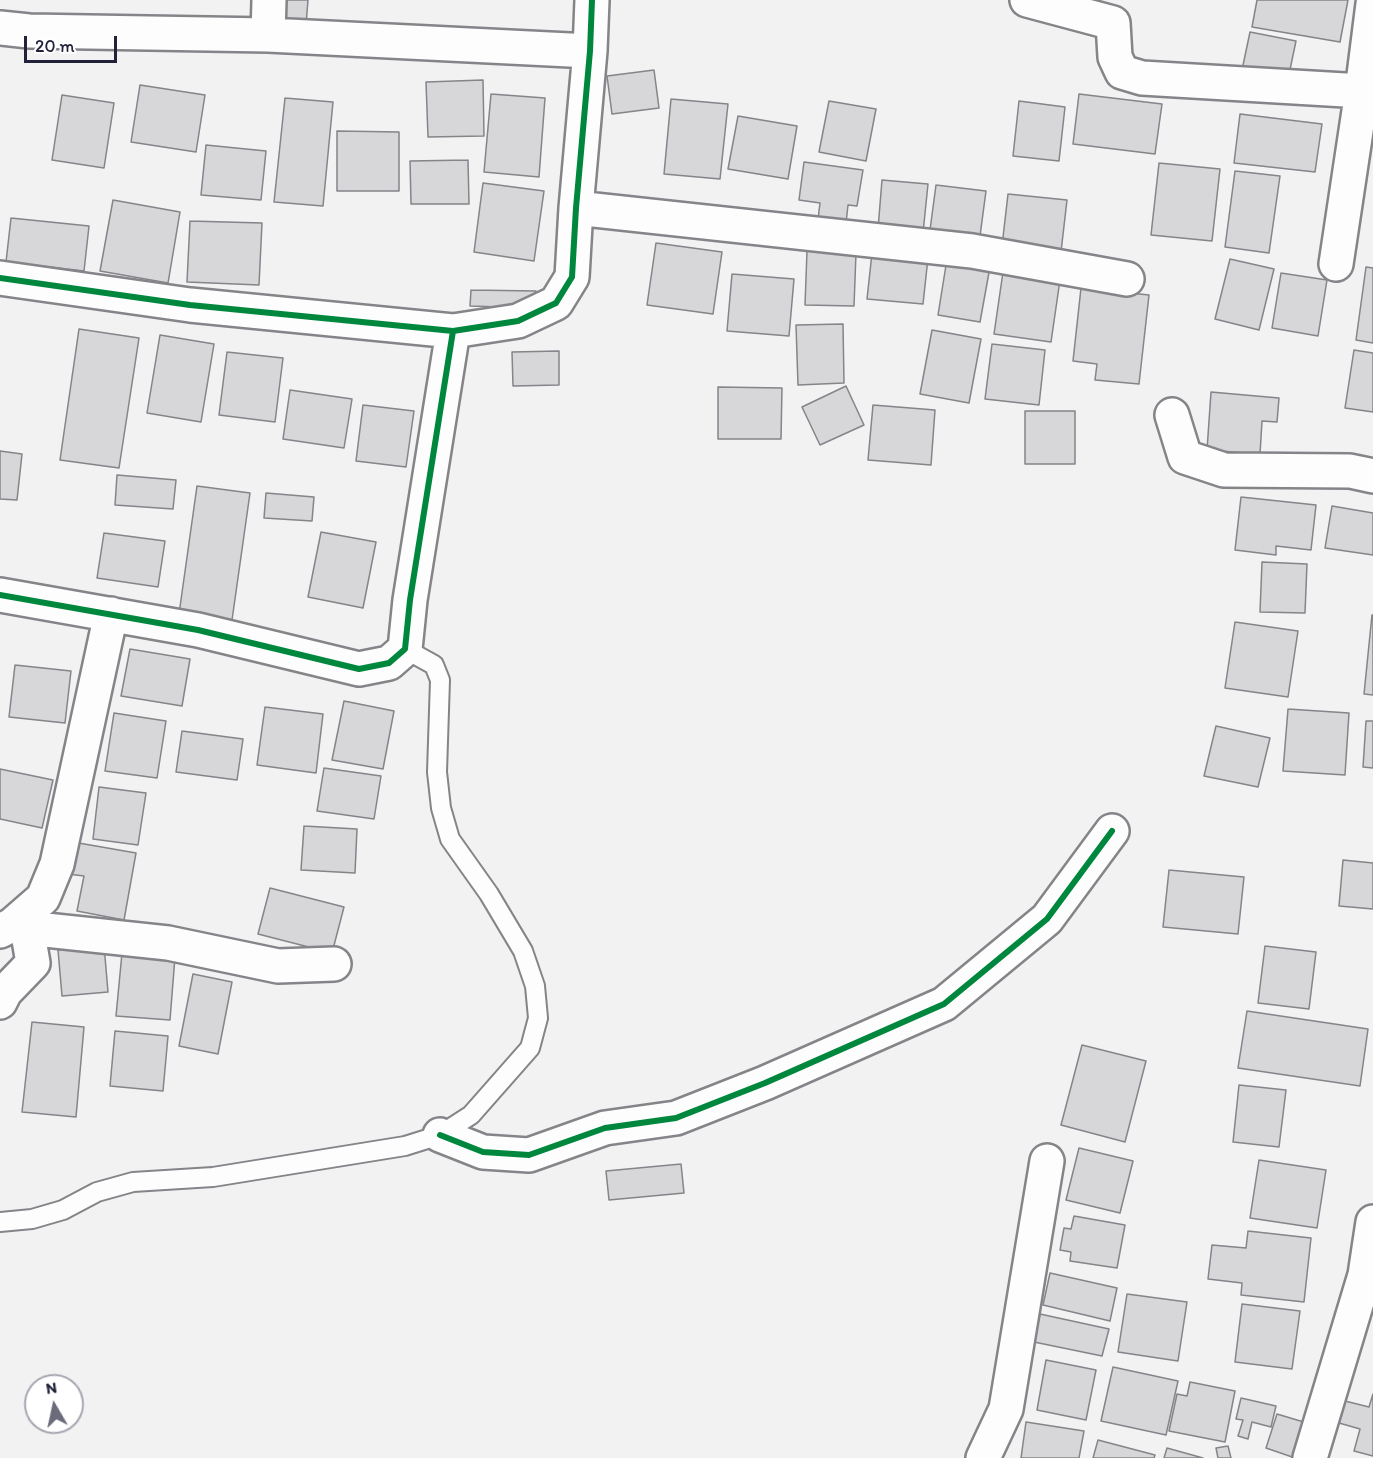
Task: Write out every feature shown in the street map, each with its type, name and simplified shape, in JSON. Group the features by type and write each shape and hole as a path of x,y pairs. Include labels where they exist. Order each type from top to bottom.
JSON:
{"street":[{"path":"268,35 269,0"},
{"path":"0,278 190,305 453,332 518,321 556,303 572,277 592,0"},
{"path":"1027,0 1118,12 1115,57 1122,72 1142,78 1362,91"},
{"path":"1336,264 1373,4"},
{"path":"0,28 29,32 268,35 590,51"},
{"path":"576,208 972,251 1127,279"},
{"path":"0,594 198,630 360,669 389,663 405,649 453,332"},
{"path":"1172,415 1185,457 1224,470 1350,471 1373,476"},
{"path":"0,931 12,925 43,898 57,864 111,614"},
{"path":"440,1135 483,1152 529,1155 605,1128 676,1118 765,1083 944,1004 1047,919 1112,831"},
{"path":"0,1002 5,992 33,963 27,928 168,943 278,966 334,964"},
{"path":"983,1458 1006,1409 1047,1161"},
{"path":"1310,1458 1365,1275 1373,1222"}],"lane":[{"path":"0,1222 32,1220 63,1210 97,1192 133,1182 213,1177 405,1146 440,1135 471,1115 530,1048 538,1018 535,986 523,951 489,894 450,839 441,808 437,772 440,680 434,665 405,649"}],"building":[{"path":"278,0 308,0 306,25 276,23"},
{"path":"1257,0 1348,0 1340,42 1252,27"},
{"path":"1250,32 1296,41 1288,79 1242,70"},
{"path":"654,70 659,108 612,114 607,76"},
{"path":"483,80 484,136 428,137 426,82"},
{"path":"140,85 205,95 196,152 131,142"},
{"path":"491,94 545,98 539,177 484,172"},
{"path":"1079,94 1162,104 1155,154 1073,144"},
{"path":"62,95 114,103 104,168 52,160"},
{"path":"285,98 333,102 323,206 274,202"},
{"path":"671,99 728,104 720,179 664,174"},
{"path":"829,101 876,109 866,161 819,152"},
{"path":"1019,101 1065,107 1059,161 1013,156"},
{"path":"1240,114 1322,124 1315,172 1234,163"},
{"path":"738,116 797,126 788,179 728,169"},
{"path":"337,131 399,132 399,191 337,191"},
{"path":"206,145 266,151 261,200 201,195"},
{"path":"468,160 469,204 411,204 410,161"},
{"path":"804,162 863,170 857,206 848,205 846,223 818,219 820,203 799,200"},
{"path":"1159,163 1220,169 1212,241 1151,235"},
{"path":"1235,171 1280,176 1269,253 1225,247"},
{"path":"882,180 928,184 923,233 878,229"},
{"path":"483,183 544,191 534,261 474,252"},
{"path":"936,185 986,191 980,236 930,230"},
{"path":"1008,194 1067,200 1061,252 1002,246"},
{"path":"113,200 180,212 168,283 100,271"},
{"path":"11,218 89,226 84,271 6,262"},
{"path":"190,221 262,223 259,285 187,282"},
{"path":"656,243 722,252 713,314 647,305"},
{"path":"807,251 856,253 854,306 805,305"},
{"path":"872,253 928,258 923,304 867,299"},
{"path":"947,259 990,267 980,322 938,315"},
{"path":"1230,259 1274,269 1259,330 1215,319"},
{"path":"1366,267 1373,268 1373,343 1356,340"},
{"path":"1003,272 1060,280 1051,342 994,334"},
{"path":"1281,273 1327,280 1318,336 1272,328"},
{"path":"732,274 794,279 789,336 727,331"},
{"path":"1081,288 1149,295 1139,384 1095,380 1097,364 1073,361"},
{"path":"471,290 536,291 530,308 470,306"},
{"path":"843,324 844,383 798,385 796,325"},
{"path":"79,329 139,338 119,468 60,460"},
{"path":"932,330 981,339 969,403 920,394"},
{"path":"160,335 214,344 201,422 147,413"},
{"path":"992,344 1045,350 1039,405 985,399"},
{"path":"1354,350 1373,353 1373,412 1345,408"},
{"path":"559,351 559,385 513,386 512,352"},
{"path":"227,352 283,358 275,422 219,415"},
{"path":"846,386 864,425 820,445 802,407"},
{"path":"718,387 782,388 781,439 718,439"},
{"path":"290,390 352,399 344,448 283,439"},
{"path":"1211,392 1279,398 1277,422 1262,421 1260,454 1207,450"},
{"path":"363,405 414,411 406,467 356,461"},
{"path":"873,405 935,410 931,465 868,460"},
{"path":"1025,411 1075,411 1075,464 1025,464"},
{"path":"0,451 22,454 17,500 0,499"},
{"path":"117,475 176,480 173,509 115,505"},
{"path":"197,486 250,493 232,620 179,614"},
{"path":"266,493 314,497 312,521 264,518"},
{"path":"1241,497 1316,505 1311,550 1276,546 1276,555 1235,550"},
{"path":"1332,506 1373,513 1373,555 1325,548"},
{"path":"321,532 376,542 363,608 308,597"},
{"path":"104,533 165,541 158,587 97,578"},
{"path":"1262,562 1307,564 1305,613 1260,612"},
{"path":"1373,615 1373,695 1364,694"},
{"path":"1235,622 1298,631 1288,697 1225,688"},
{"path":"130,649 190,659 182,706 121,696"},
{"path":"15,665 71,671 65,723 9,717"},
{"path":"344,701 394,711 383,769 332,760"},
{"path":"265,707 323,714 316,773 257,765"},
{"path":"1288,709 1349,713 1345,775 1283,771"},
{"path":"114,713 166,721 157,778 105,771"},
{"path":"1366,721 1373,721 1373,768 1363,767"},
{"path":"1216,726 1270,738 1258,787 1204,776"},
{"path":"182,731 243,739 237,780 176,772"},
{"path":"324,768 381,776 374,819 317,811"},
{"path":"0,769 53,780 42,828 0,819"},
{"path":"99,787 146,793 138,845 93,839"},
{"path":"304,826 357,829 355,873 301,870"},
{"path":"73,842 136,853 124,920 77,911 84,876 68,874"},
{"path":"1343,860 1373,863 1373,909 1339,906"},
{"path":"1169,870 1244,877 1238,934 1163,927"},
{"path":"270,888 344,907 332,953 258,934"},
{"path":"104,945 108,992 62,996 58,950"},
{"path":"1265,946 1316,952 1309,1009 1258,1003"},
{"path":"122,953 175,957 170,1020 116,1016"},
{"path":"193,974 232,982 218,1054 179,1046"},
{"path":"1247,1011 1368,1029 1360,1086 1238,1068"},
{"path":"32,1022 84,1027 76,1117 22,1112"},
{"path":"115,1031 168,1036 163,1091 110,1086"},
{"path":"1082,1045 1146,1061 1125,1142 1061,1125"},
{"path":"1239,1085 1286,1090 1279,1147 1233,1142"},
{"path":"1079,1148 1133,1161 1120,1213 1066,1200"},
{"path":"1259,1160 1326,1170 1317,1228 1250,1218"},
{"path":"681,1164 684,1193 609,1200 606,1171"},
{"path":"1074,1216 1125,1225 1117,1268 1070,1261 1071,1252 1060,1250 1064,1228 1071,1229"},
{"path":"1248,1231 1311,1238 1304,1302 1241,1295 1242,1283 1208,1279 1212,1245 1246,1248"},
{"path":"1050,1273 1117,1288 1110,1321 1043,1305"},
{"path":"1127,1294 1187,1302 1178,1361 1118,1352"},
{"path":"1242,1304 1300,1311 1292,1369 1235,1362"},
{"path":"1040,1314 1109,1329 1102,1356 1034,1342"},
{"path":"1046,1360 1096,1370 1086,1420 1037,1410"},
{"path":"1113,1367 1178,1381 1166,1435 1101,1421"},
{"path":"1190,1382 1235,1391 1225,1442 1169,1431 1177,1394 1187,1396"},
{"path":"1373,1394 1373,1456 1354,1451 1360,1429 1339,1423 1345,1401 1369,1407"},
{"path":"1241,1398 1276,1406 1271,1427 1252,1422 1248,1439 1238,1436 1243,1420 1236,1419"},
{"path":"1277,1414 1307,1423 1295,1458 1266,1448"},
{"path":"1026,1422 1084,1431 1079,1458 1021,1458"},
{"path":"1098,1440 1155,1455 1154,1458 1093,1458"},
{"path":"1228,1446 1231,1458 1218,1458 1216,1448"},
{"path":"1167,1448 1203,1458 1164,1458"}],"cycle path":[{"path":"0,278 190,305 453,331 518,321 556,303 572,277 592,0"},
{"path":"0,595 198,630 359,669 389,663 405,649 410,600 453,331"},
{"path":"440,1135 483,1152 529,1155 605,1128 676,1118 765,1083 944,1004 1047,919 1112,831"}]}
